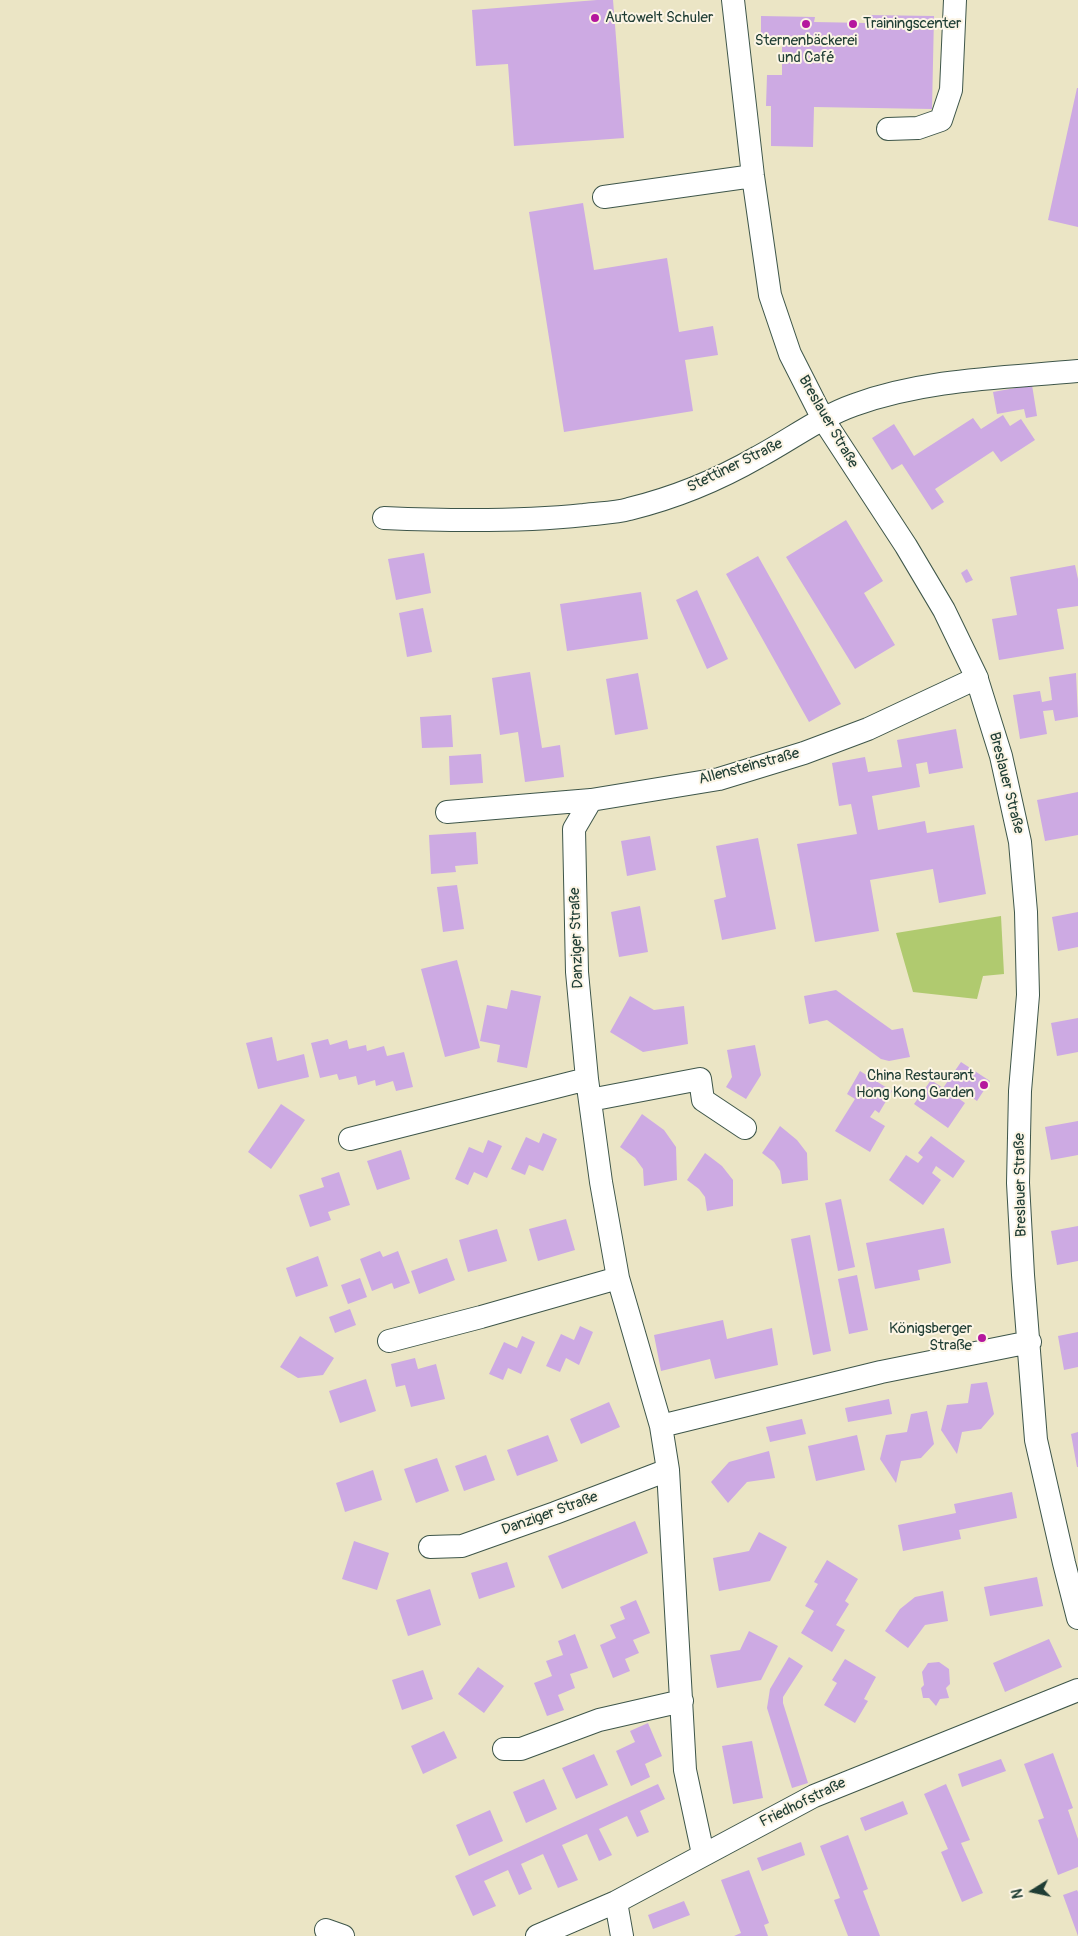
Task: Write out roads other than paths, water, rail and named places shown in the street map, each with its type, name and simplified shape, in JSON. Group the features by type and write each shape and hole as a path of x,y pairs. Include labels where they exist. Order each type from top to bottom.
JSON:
{"street":[{"name":"Breslauer Straße","path":"733,0 753,176 770,295 790,354 823,419 906,546 944,610 977,678 1002,756 1020,842 1026,912 1028,995 1020,1091 1018,1183 1036,1440 1078,1618"},
{"path":"888,129 918,128 941,120 951,90 956,0"},
{"path":"604,197 753,176"},
{"name":"Stettiner Straße","path":"384,518 461,521 557,518 628,510 700,487 757,458 823,419 854,405 896,392 938,384 1078,372"},
{"name":"Allensteinstraße","path":"448,812 591,800 719,779 804,753 868,730 977,678"},
{"name":"Danziger Straße","path":"591,800 574,829 577,972 589,1090 601,1182 618,1278 661,1426 668,1470 685,1770 703,1854"},
{"path":"350,1139 589,1090 700,1079 703,1100 745,1128"},
{"path":"389,1341 618,1278"},
{"path":"661,1426 881,1372 1030,1342"},
{"name":"Danziger Straße","path":"430,1547 462,1546 668,1470"},
{"name":"Friedhofstraße","path":"537,1936 616,1902 814,1796 1078,1690"},
{"path":"504,1749 521,1749 598,1720 682,1701"},
{"path":"616,1902 622,1936"}],"place":[{"name":"Autowelt Schuler","path":"595,18"},
{"name":"Sternenbäckerei und Café","path":"806,24"},
{"name":"Trainingscenter","path":"853,24"},
{"name":"China Restaurant Hong Kong Garden","path":"984,1085"},
{"name":"Königsberger Straße","path":"982,1338"}]}
